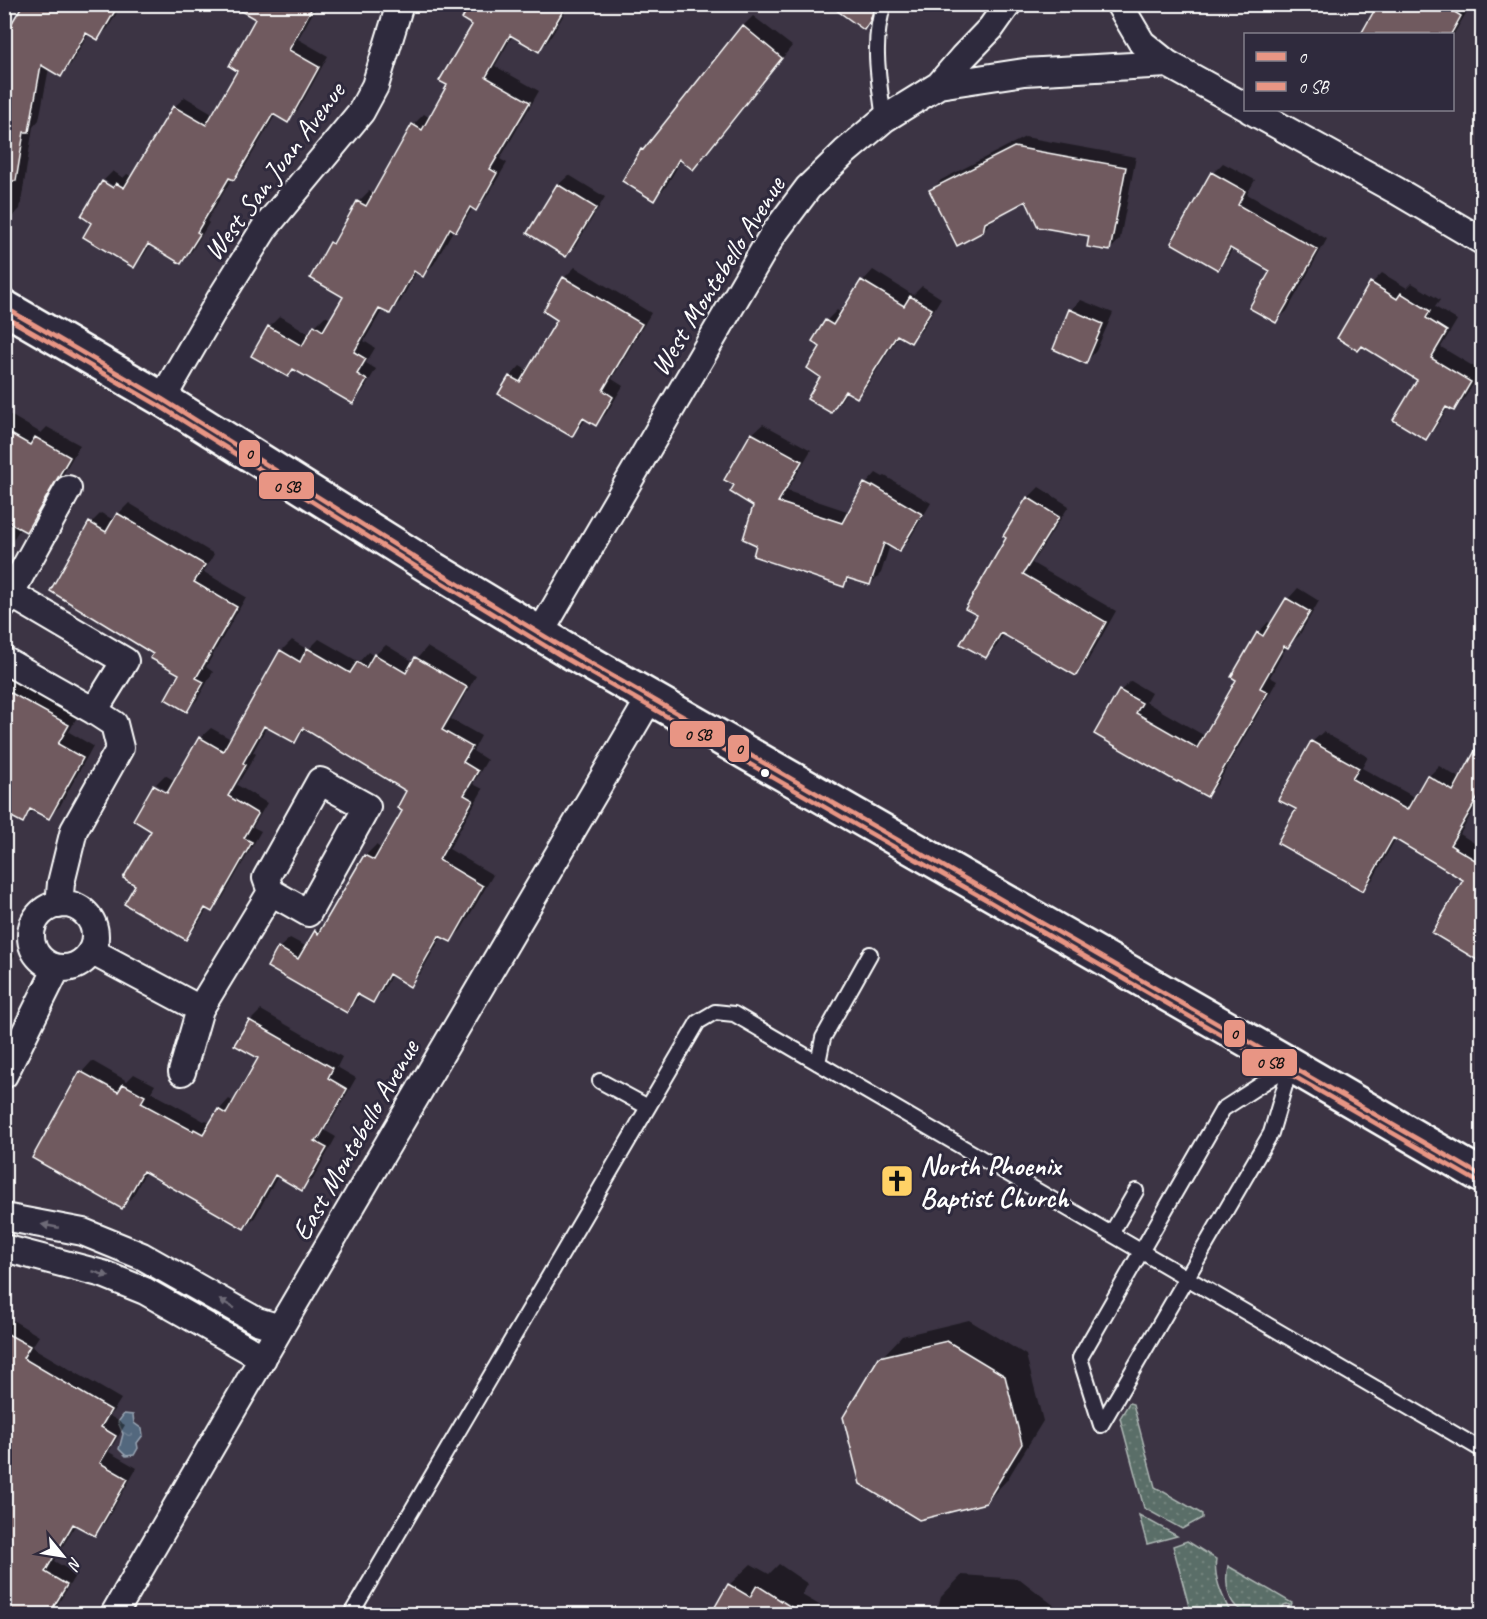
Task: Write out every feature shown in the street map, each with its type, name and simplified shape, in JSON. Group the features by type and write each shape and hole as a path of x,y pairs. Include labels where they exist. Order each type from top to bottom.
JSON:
{"main road":[{"path":"4,308 162,399 359,524 650,698 1482,1176"}],"street":[{"name":"West San Juan Avenue","path":"162,399 264,229 361,112 375,86 400,4"},
{"name":"West Montebello Avenue","path":"540,633 772,236 808,188 845,152 884,119 939,85 991,27 1008,4"},
{"path":"1119,4 1142,43 1168,64 1244,106"},
{"path":"939,85 1024,72 1168,64"},
{"path":"1252,111 1482,241"},
{"path":"68,489 8,599 125,661 94,711"},
{"path":"4,660 114,724 120,748 74,830 61,883 60,905"},
{"name":"East Montebello Avenue","path":"114,1614 650,698"},
{"path":"320,781 367,807 308,913 271,892 266,878 320,781"},
{"path":"182,1072 200,1009 271,892"},
{"path":"66,904 76,907 91,921 94,941 91,951 77,965 67,968 57,968 47,964 33,948 31,937 33,926 46,910 66,904"},
{"path":"91,951 200,1009"},
{"path":"5,1072 57,968"},
{"path":"4,1217 83,1232 142,1256 257,1321 280,1328"},
{"path":"4,1248 103,1274 145,1291 263,1358"}],"lane":[{"path":"884,4 876,52 884,119"},
{"path":"818,1063 823,1038 870,954"},
{"path":"351,1614 698,1022 715,1012 734,1014 1482,1450"},
{"path":"1292,1065 1271,1133 1101,1425 1080,1358 1223,1109 1292,1065"},
{"path":"600,1081 648,1107"},
{"path":"1111,1234 1136,1191"}],"green space":[{"path":"1129,1403 1133,1404 1155,1487 1202,1514 1202,1518 1182,1529 1144,1508 1120,1418"},
{"path":"1139,1515 1177,1536 1147,1544"},
{"path":"1187,1541 1216,1559 1217,1580 1231,1614 1191,1614 1173,1546"},
{"path":"1228,1566 1292,1603 1291,1606 1287,1604 1281,1609 1257,1612 1243,1611 1232,1602 1228,1591"}],"water":[{"path":"124,1414 133,1415 134,1423 142,1429 143,1435 137,1443 138,1448 134,1455 126,1456 119,1449 123,1434 118,1422"}],"building":[{"path":"23,4 119,4 98,40 86,33 61,77 41,65 29,132 24,132 16,181 4,181 4,36"},
{"path":"229,4 314,4 289,50 319,67 288,123 273,114 234,180 229,178 197,232 200,234 181,264 148,244 134,268 83,237 91,223 81,216 102,181 113,188 116,183 124,188 173,106 206,125 237,71 229,66 255,19"},
{"path":"470,4 567,4 539,52 510,35 486,77 530,102 490,169 497,173 476,211 470,207 456,232 450,228 423,277 414,271 390,314 379,309 354,352 366,359 357,374 367,380 353,404 293,369 288,377 251,356 268,326 302,346 314,325 323,331 343,297 310,278 330,242 333,244 357,201 366,206 412,124 422,130 447,85 439,81 472,25 462,19"},
{"path":"828,4 875,4 870,21 864,30"},
{"path":"1378,4 1442,4 1461,16 1452,33 1362,33"},
{"path":"742,25 782,58 693,170 679,159 654,201 622,181 641,149 643,150"},
{"path":"1014,147 1126,167 1110,251 1087,247 1089,236 1038,227 1026,201 985,223 983,232 957,246 929,190"},
{"path":"1211,172 1245,191 1238,205 1318,250 1276,323 1249,308 1270,271 1230,248 1218,270 1171,243"},
{"path":"557,184 596,208 566,257 527,233"},
{"path":"563,277 642,324 603,390 613,397 596,426 583,418 572,437 498,394 509,376 520,382 557,320 543,311"},
{"path":"861,280 904,306 910,296 932,309 911,343 897,335 857,398 845,391 831,413 807,399 820,377 807,368 820,347 812,341 825,320 833,325"},
{"path":"1370,282 1397,299 1401,293 1430,311 1426,318 1447,331 1431,358 1471,382 1454,411 1446,407 1426,440 1393,420 1417,380 1362,346 1358,351 1337,338"},
{"path":"1069,309 1103,324 1086,364 1053,349"},
{"path":"4,430 30,445 35,437 70,457 26,532 4,520"},
{"path":"751,433 802,461 778,502 842,523 864,483 872,487 873,485 922,514 899,552 884,543 870,585 847,578 844,587 753,556 756,545 743,539 753,506 730,492 734,485 724,480"},
{"path":"1027,497 1059,517 1023,574 1106,622 1076,676 1001,633 986,658 960,644 977,615 965,609 1006,538 1003,536"},
{"path":"117,513 205,565 194,582 237,607 196,678 204,682 187,712 165,699 179,674 150,658 153,654 50,591 89,522 106,532"},
{"path":"1286,598 1310,612 1288,648 1284,646 1260,688 1268,692 1207,797 1094,734 1119,690 1142,703 1136,713 1197,748 1236,680 1231,677 1257,632 1263,636"},
{"path":"307,648 350,673 357,662 366,668 374,654 406,673 415,657 467,687 442,730 472,747 463,762 478,771 464,795 473,800 439,860 483,886 451,942 439,936 410,987 389,974 373,1003 357,994 347,1013 267,967 278,947 298,959 315,930 318,934 364,855 374,860 402,811 397,808 406,791 303,728 295,743 264,726 243,763 246,765 228,796 258,814 244,838 252,842 212,912 205,908 186,940 124,904 135,885 123,878 151,831 133,820 153,785 167,793 199,737 223,751 280,650 300,662"},
{"path":"4,689 69,725 58,744 83,758 49,819 30,809 23,823 4,813"},
{"path":"1482,738 1482,791 1450,845 1475,860 1482,848 1482,963 1432,933 1463,880 1393,838 1363,891 1277,843 1296,809 1278,800 1311,741 1359,768 1352,779 1407,810 1427,775 1453,791"},
{"path":"249,1020 333,1068 328,1078 347,1089 319,1138 314,1141 327,1148 302,1191 275,1175 244,1229 143,1171 122,1209 32,1158 80,1071 118,1092 123,1084 145,1096 141,1103 203,1134 218,1109 226,1114 258,1058 234,1045"},
{"path":"4,1332 30,1346 23,1358 111,1410 101,1427 116,1436 100,1463 128,1479 95,1536 73,1524 45,1572 67,1585 49,1614 4,1614"},
{"path":"947,1341 1005,1376 1022,1444 986,1503 919,1520 860,1484 843,1417 879,1357"},
{"path":"728,1584 750,1597 757,1585 802,1614 711,1614"}],"transit line":[{"name":"0","path":"4,307 162,399 569,651 1482,1176"},
{"path":"4,316 158,405 565,658 1478,1182"}],"place":[{"name":"North Phoenix Baptist Church","path":"897,1181"}]}
